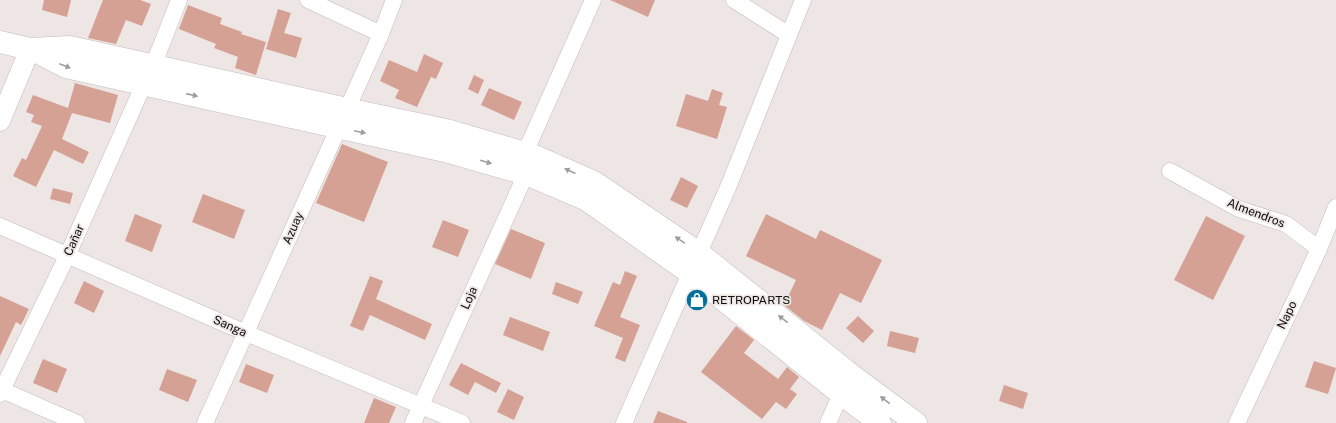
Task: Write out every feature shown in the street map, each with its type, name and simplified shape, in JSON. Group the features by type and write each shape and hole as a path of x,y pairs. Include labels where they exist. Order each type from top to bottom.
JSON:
{"main road":[{"path":"0,42 30,49 66,67 149,75 342,118 446,151 525,163 587,200 690,273 841,394 880,423"},
{"path":"525,163 535,156 594,182 699,253 854,376 916,423"}],"street":[{"name":"Cañar","path":"1,391 68,254 149,75 179,0"},
{"path":"308,0 381,34"},
{"name":"Azuay","path":"205,423 381,34 394,0"},
{"name":"Loja","path":"413,423 525,163 593,0"},
{"path":"734,0 789,34"},
{"path":"624,423 729,185 803,0"},
{"path":"0,121 30,49"},
{"name":"Almendros","path":"1170,171 1239,209 1286,224 1319,249"},
{"name":"Napo","path":"1236,423 1319,249 1336,207"},
{"name":"Sanga","path":"0,226 68,254 246,333 462,423"},
{"path":"828,423 841,394 854,376"},
{"path":"1,391 77,423"}],"building":[{"path":"44,0 71,0 67,17 42,10"},
{"path":"103,0 140,0 151,4 142,26 126,20 116,44 88,38"},
{"path":"610,0 655,0 648,17"},
{"path":"188,5 222,18 220,24 242,32 241,34 266,42 256,75 235,68 238,57 214,48 216,44 179,29"},
{"path":"278,9 291,13 284,33 302,38 296,58 266,49"},
{"path":"424,54 443,63 436,79 431,77 417,107 395,98 399,90 380,81 389,60 417,72"},
{"path":"474,75 484,80 478,94 468,89"},
{"path":"75,83 118,95 110,123 72,113 62,139 89,152 83,164 54,150 36,187 13,176 22,158 26,160 42,126 31,122 34,115 26,112 33,95 68,108"},
{"path":"489,88 522,102 514,120 481,105"},
{"path":"712,89 723,93 719,105 727,107 717,139 676,126 686,94 708,101"},
{"path":"342,144 388,162 364,222 316,203"},
{"path":"681,177 698,186 687,208 670,200"},
{"path":"53,188 73,193 70,204 50,199"},
{"path":"203,194 245,210 234,239 192,222"},
{"path":"135,214 162,225 152,252 125,241"},
{"path":"766,214 816,239 820,230 882,260 861,303 840,293 822,330 804,321 784,305 796,280 746,256"},
{"path":"1206,216 1245,236 1213,300 1174,280"},
{"path":"443,220 469,230 458,257 432,247"},
{"path":"511,229 545,243 531,279 495,264"},
{"path":"625,271 637,276 620,317 640,325 625,362 615,358 623,338 594,326 613,282 620,285"},
{"path":"370,276 383,281 376,299 432,324 425,340 370,315 363,331 350,326"},
{"path":"84,281 104,291 94,313 74,303"},
{"path":"556,282 583,292 578,304 552,294"},
{"path":"0,296 29,309 21,325 16,322 0,356"},
{"path":"858,316 874,331 863,343 846,328"},
{"path":"510,317 550,332 543,351 503,335"},
{"path":"736,326 754,340 744,353 778,379 787,367 799,377 790,389 797,394 786,409 776,402 762,419 701,372"},
{"path":"890,331 919,338 915,353 887,346"},
{"path":"43,359 67,369 57,393 33,383"},
{"path":"1314,361 1336,368 1328,394 1305,387"},
{"path":"461,363 501,383 496,393 475,382 468,395 449,385"},
{"path":"246,364 274,375 267,393 239,382"},
{"path":"167,369 197,380 188,402 159,390"},
{"path":"1004,385 1028,393 1023,409 999,401"},
{"path":"508,389 524,397 514,420 497,412"},
{"path":"374,398 396,407 389,423 364,423"},
{"path":"658,411 687,422 687,423 653,423"}],"place":[{"name":"RETROPARTS","path":"697,300"}]}
